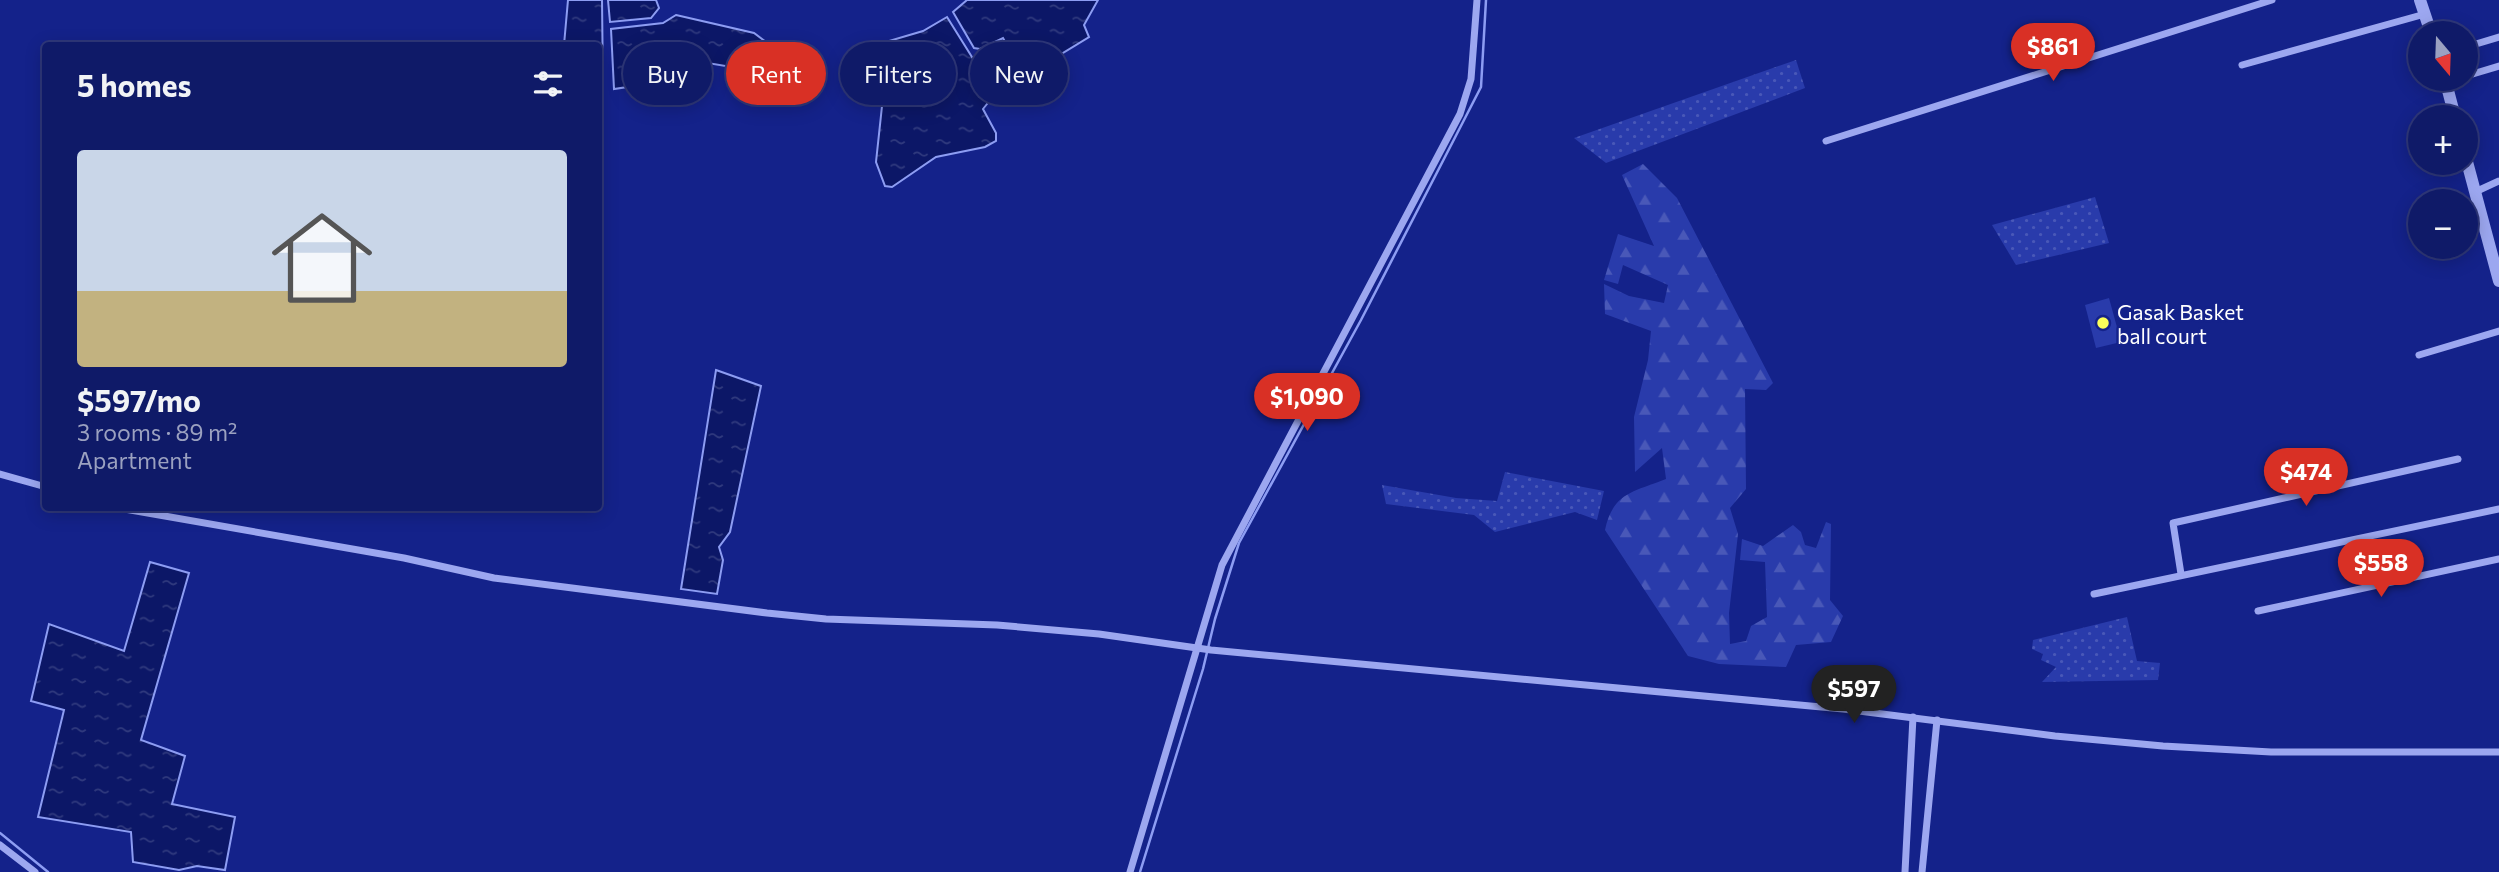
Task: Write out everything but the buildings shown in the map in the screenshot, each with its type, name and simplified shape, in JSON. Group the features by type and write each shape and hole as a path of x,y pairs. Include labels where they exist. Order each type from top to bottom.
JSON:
{"street":[{"path":"1130,872 1200,648 1222,565 1460,114 1471,79 1477,0"},
{"path":"1826,141 2272,0"},
{"path":"2420,0 2427,21"},
{"path":"2242,65 2425,14"},
{"path":"2478,43 2499,37"},
{"path":"2478,72 2499,66"},
{"path":"2478,191 2499,181"},
{"path":"2478,203 2499,281"},
{"path":"2419,355 2499,331"},
{"path":"2181,574 2173,523 2458,459"},
{"path":"0,474 42,486"},
{"path":"2094,594 2499,509"},
{"path":"136,511 391,555 494,578 826,619 997,625 1099,634 1211,650 1913,717 2055,736 2217,749 2394,754 2499,752"},
{"path":"2258,611 2499,559"},
{"path":"1905,872 1913,717"},
{"path":"1922,872 1937,720"},
{"path":"0,845 35,872"}],"green space":[{"path":"1796,60 1805,88 1606,163 1574,138"},
{"path":"1643,164 1677,198 1773,383 1766,390 1745,389 1746,489 1730,508 1738,534 1729,613 1730,644 1746,641 1751,626 1767,617 1765,562 1740,560 1742,539 1763,546 1793,525 1801,532 1805,545 1816,548 1826,522 1831,524 1830,600 1843,616 1831,642 1796,645 1786,667 1719,664 1688,656 1605,530 1613,508 1626,495 1666,479 1662,448 1635,472 1634,417 1648,360 1651,331 1605,314 1604,284 1629,296 1664,303 1668,285 1623,265 1618,284 1604,280 1618,234 1654,246 1622,175"},
{"path":"2095,197 2109,243 2016,265 1992,225"},
{"name":"Gasak Basket ball court","path":"2109,298 2121,342 2096,348 2085,305"},
{"path":"1505,472 1604,491 1597,520 1575,512 1495,532 1474,515 1386,504 1382,485 1456,498 1497,501"},
{"path":"2127,617 2137,661 2160,663 2158,680 2042,682 2056,667 2041,660 2043,654 2032,649 2033,640"}],"water":[{"path":"568,0 602,0 603,87 602,42 564,42"},
{"path":"608,0 656,0 659,8 651,18 610,22"},
{"path":"967,0 1098,0 1084,25 1089,37 1068,50 1068,42 1005,42 1003,38 995,42 970,42 953,12"},
{"path":"676,15 754,33 766,42 726,42 726,66 712,64 712,42 623,42 623,88 614,89 611,29 663,23"},
{"path":"947,17 970,54 970,105 986,105 983,109 996,133 996,141 985,147 936,157 892,187 885,186 876,162 882,105 956,105 956,42 889,42 923,31"},
{"path":"716,370 761,386 730,532 719,547 723,560 717,594 681,589"},
{"path":"150,562 189,573 141,740 185,756 172,804 235,817 225,870 197,866 179,870 133,862 131,832 38,817 64,710 31,701 49,624 124,651"}],"waterway":[{"path":"1140,872 1239,543 1361,320 1481,87 1486,0"},
{"path":"0,833 48,872"}],"place":[{"name":"Gasak Basket ball court","path":"2103,323"}]}
